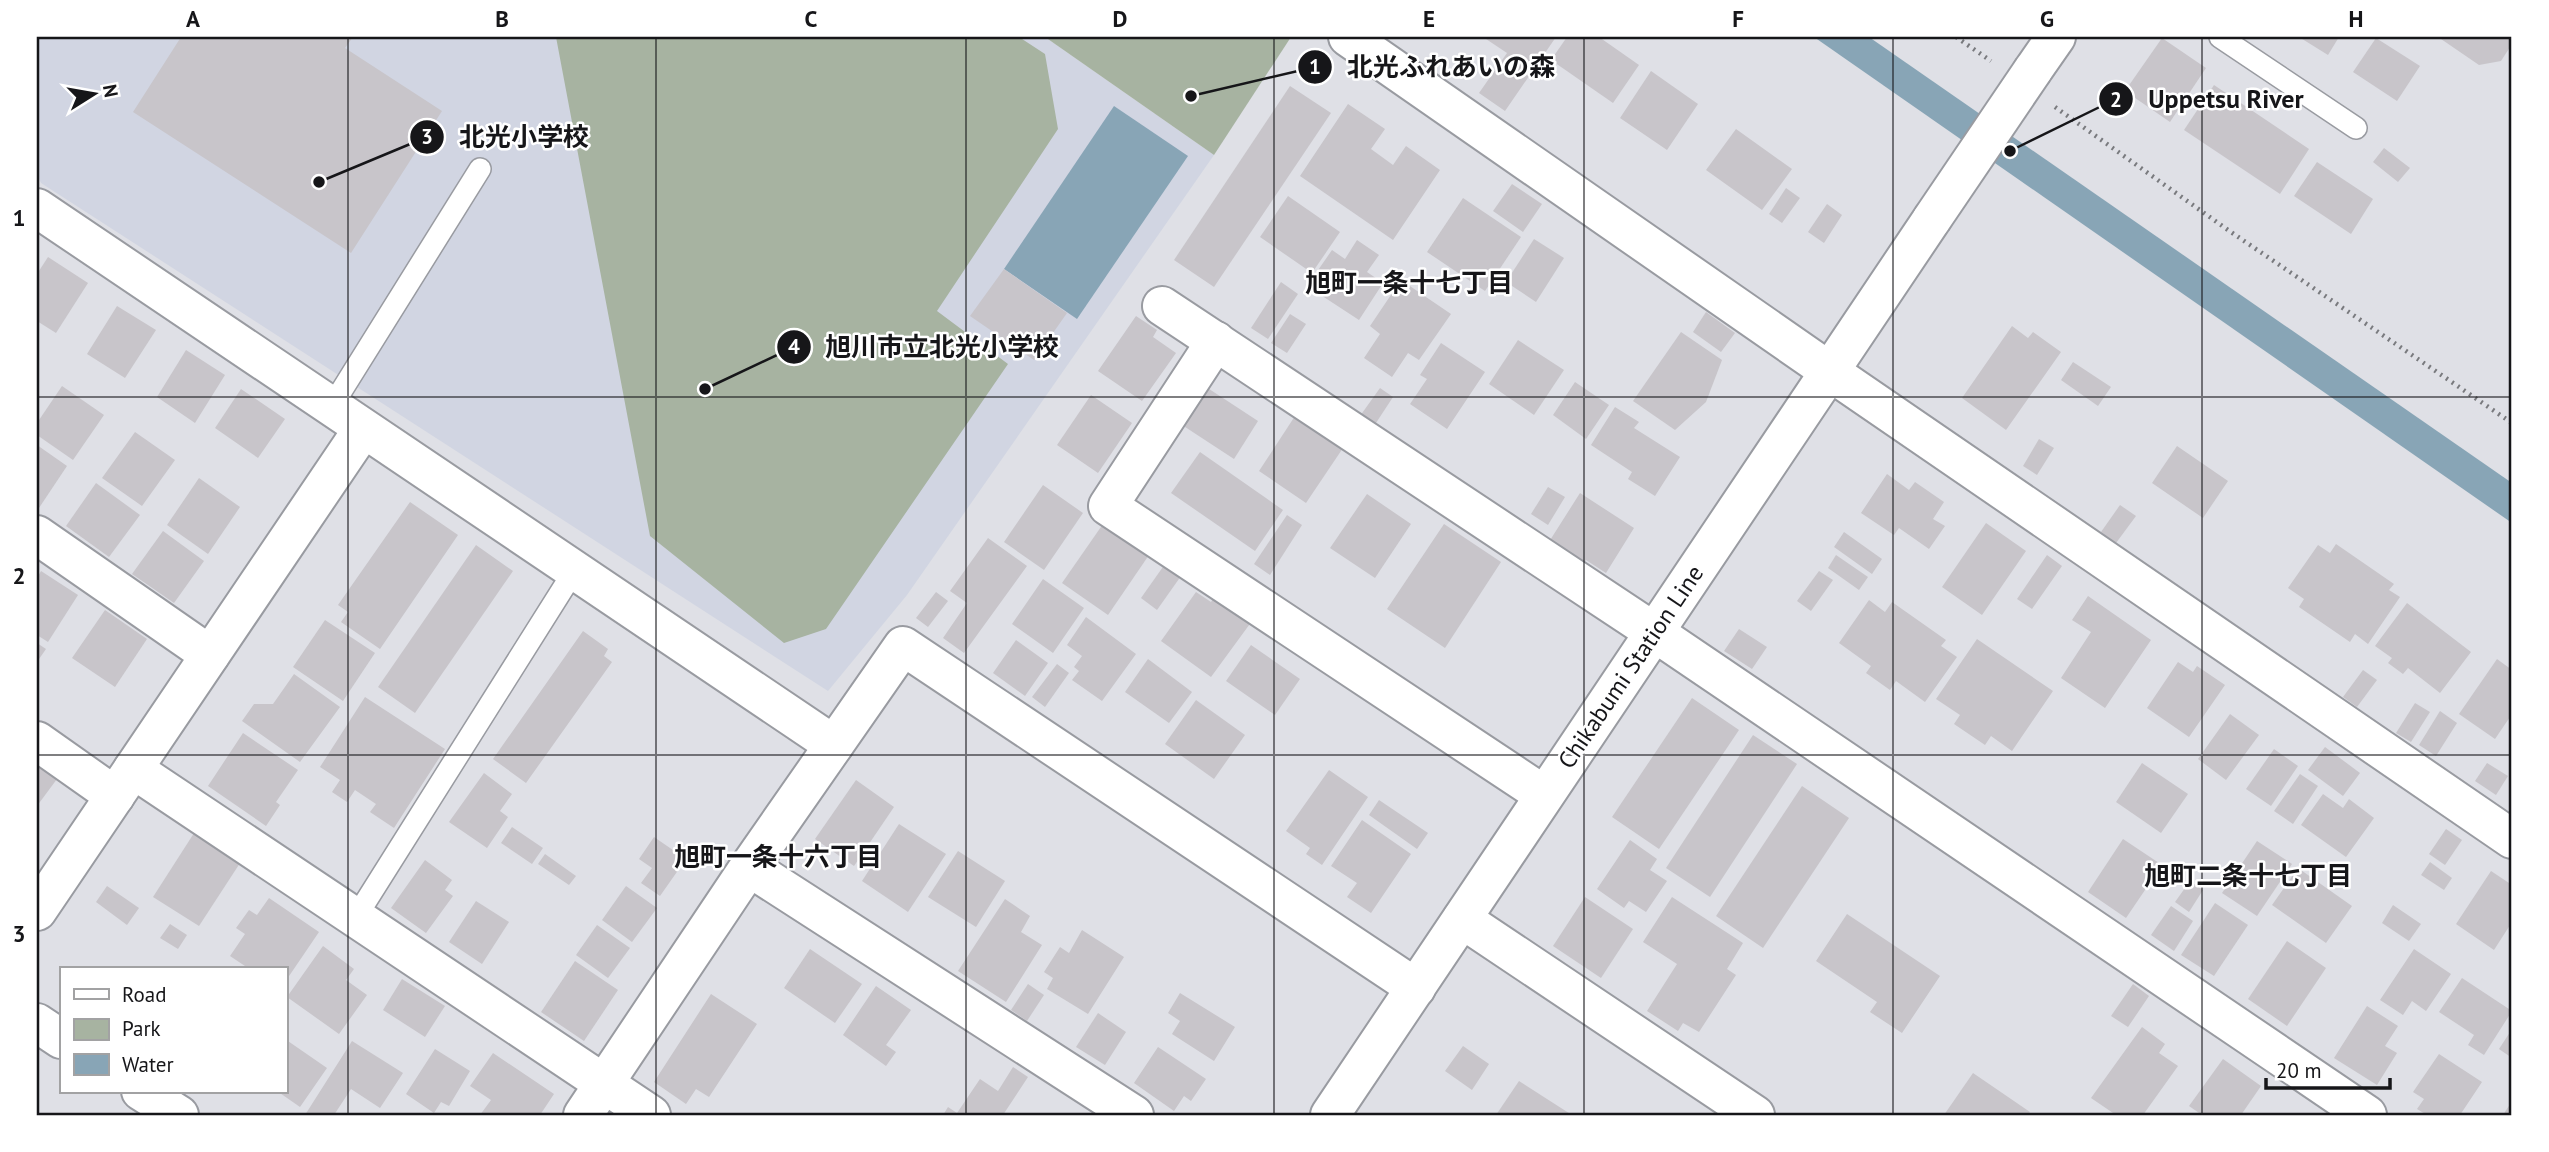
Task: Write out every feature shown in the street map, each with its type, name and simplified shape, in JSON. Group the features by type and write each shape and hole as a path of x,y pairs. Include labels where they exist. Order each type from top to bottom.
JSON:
{"street":[{"path":"1348,37 1829,371 2512,839"},
{"path":"2027,80 2056,37"},
{"name":"Chikabumi Station Line","path":"1330,1115 2027,80"},
{"path":"37,208 834,745"},
{"path":"1162,306 1654,632 2367,1115"},
{"path":"1216,341 1108,506 1544,796"},
{"path":"37,911 363,429"},
{"path":"37,535 210,655"},
{"path":"583,1115 749,867 903,646 1416,988"},
{"path":"37,741 124,782 356,917 651,1115"},
{"path":"749,867 1134,1115"},
{"path":"1462,919 1755,1115"},
{"path":"37,1023 60,1038"},
{"path":"143,1092 178,1115"}],"lane":[{"path":"2220,37 2356,128"},
{"path":"332,406 480,169"},
{"path":"356,917 574,571"}],"path":[{"path":"1956,37 2027,80 2228,230 2512,423"}],"shaded area":[{"path":"37,37 1045,37 1214,155 907,595 828,691 41,183 37,175"}],"green space":[{"path":"556,37 1019,37 1045,54 1058,129 937,311 1008,364 826,629 784,643 650,536"},
{"path":"1045,37 1291,37 1214,155"}],"water":[{"path":"1814,37 1869,37 2512,483 2512,523"},
{"path":"1114,106 1188,156 1077,319 1004,269"}],"building":[{"path":"181,37 353,37 345,48 442,111 351,253 133,112"},
{"path":"1483,37 1556,37 1505,111 1479,93 1507,53"},
{"path":"1567,37 1599,37 1639,65 1613,103 1551,60"},
{"path":"2299,37 2339,37 2328,55"},
{"path":"2512,37 2512,44 2501,61 2479,65 2441,39"},
{"path":"2162,38 2206,68 2170,122 2125,91"},
{"path":"2376,38 2420,66 2397,101 2353,72"},
{"path":"1651,71 1698,104 1667,150 1620,118"},
{"path":"2214,85 2309,149 2280,194 2184,130"},
{"path":"1290,86 1331,113 1214,287 1174,260"},
{"path":"1348,104 1385,129 1371,149 1393,165 1406,146 1440,170 1393,240 1300,176"},
{"path":"1736,129 1792,169 1762,210 1706,170"},
{"path":"2384,148 2410,168 2398,182 2373,162"},
{"path":"2317,162 2373,199 2351,234 2294,196"},
{"path":"1512,184 1542,204 1523,232 1493,211"},
{"path":"1786,188 1800,198 1782,223 1769,214"},
{"path":"1288,196 1340,232 1312,273 1260,237"},
{"path":"1463,198 1521,237 1485,291 1427,252"},
{"path":"1827,204 1842,215 1824,243 1808,232"},
{"path":"1534,239 1564,258 1536,302 1506,282"},
{"path":"1357,240 1379,255 1367,272 1383,283 1359,320 1307,286 1332,250 1345,259"},
{"path":"48,257 88,283 56,333 37,321 37,274"},
{"path":"1004,269 1067,313 1034,360 970,316"},
{"path":"1401,280 1451,314 1419,360 1408,353 1392,377 1364,358 1380,334 1370,326"},
{"path":"1281,282 1298,294 1268,339 1251,328"},
{"path":"117,306 156,330 125,378 87,354"},
{"path":"1706,312 1735,333 1721,352 1693,332"},
{"path":"1290,314 1306,324 1287,353 1271,343"},
{"path":"1136,316 1157,330 1153,337 1176,353 1142,401 1098,371"},
{"path":"2012,326 2028,338 2033,332 2061,352 2006,430 1962,398"},
{"path":"1681,332 1722,360 1706,402 1675,430 1633,401"},
{"path":"1518,340 1564,370 1534,415 1489,384"},
{"path":"1441,343 1485,372 1447,429 1410,404 1427,379 1420,375"},
{"path":"186,350 225,375 195,423 157,397"},
{"path":"2073,362 2111,387 2098,406 2061,380"},
{"path":"1575,382 1609,405 1586,439 1553,415"},
{"path":"1203,385 1258,421 1234,459 1179,423"},
{"path":"62,386 104,415 73,460 37,435 37,423"},
{"path":"1380,388 1393,397 1374,426 1360,416"},
{"path":"241,389 285,419 258,458 215,428"},
{"path":"1091,395 1132,423 1098,473 1057,445"},
{"path":"1615,407 1639,422 1634,428 1680,457 1655,496 1628,479 1632,472 1591,445"},
{"path":"1295,416 1343,448 1306,503 1259,471"},
{"path":"135,432 175,460 142,506 102,478"},
{"path":"2039,439 2054,448 2037,475 2023,466"},
{"path":"37,445 67,466 37,511"},
{"path":"2177,446 2228,481 2203,518 2152,483"},
{"path":"1200,452 1283,510 1255,551 1171,493"},
{"path":"1887,474 1909,490 1915,482 1944,502 1933,519 1945,526 1929,549 1899,528 1894,535 1861,513"},
{"path":"199,478 240,507 208,554 167,525"},
{"path":"96,483 140,515 109,557 66,526"},
{"path":"1043,485 1083,513 1044,570 1004,542"},
{"path":"1548,487 1565,497 1548,525 1531,514"},
{"path":"1580,493 1634,528 1606,573 1586,560 1581,567 1547,545"},
{"path":"1367,494 1411,524 1375,578 1330,548"},
{"path":"410,502 458,535 380,649 341,622 348,612 338,605"},
{"path":"2120,505 2136,516 2116,543 2101,532"},
{"path":"1287,515 1302,525 1270,575 1254,564"},
{"path":"1986,523 2026,551 1982,615 1942,587"},
{"path":"1103,524 1149,555 1108,615 1062,583"},
{"path":"1444,524 1501,562 1445,648 1387,609"},
{"path":"163,531 204,561 174,603 132,574"},
{"path":"1844,532 1882,559 1872,574 1834,547"},
{"path":"988,538 1027,566 964,653 943,638 967,603 950,591"},
{"path":"2336,544 2394,584 2389,590 2400,597 2368,644 2355,634 2350,642 2299,607 2304,599 2288,588 2318,545 2330,553"},
{"path":"476,545 513,571 415,713 378,687"},
{"path":"1836,555 1868,577 1859,590 1828,568"},
{"path":"2047,555 2062,566 2032,609 2017,599"},
{"path":"1165,564 1181,576 1157,610 1141,598"},
{"path":"41,571 78,595 48,642 37,635 37,578"},
{"path":"1819,571 1833,580 1811,611 1797,601"},
{"path":"1043,579 1084,608 1053,653 1012,624"},
{"path":"936,592 948,601 928,627 916,618"},
{"path":"1196,592 1211,602 1216,594 1252,621 1211,677 1161,641"},
{"path":"2088,596 2151,640 2105,708 2061,678 2091,632 2072,620"},
{"path":"1869,600 1885,612 1892,602 1946,640 1941,646 1957,657 1925,702 1896,681 1890,690 1866,673 1871,666 1839,643"},
{"path":"2407,603 2471,652 2440,693 2408,668 2403,674 2388,663 2392,658 2375,646"},
{"path":"105,610 147,639 115,687 72,658"},
{"path":"1086,617 1136,654 1102,701 1072,680 1079,671 1074,667 1082,656 1067,645"},
{"path":"325,620 375,653 343,701 293,667"},
{"path":"1739,629 1767,647 1752,669 1724,651"},
{"path":"583,631 608,649 604,656 612,662 526,783 493,759"},
{"path":"1977,639 2053,691 2012,751 1991,736 1985,745 1954,724 1960,715 1936,699"},
{"path":"1016,640 1048,663 1025,696 993,673"},
{"path":"37,643 46,649 37,662"},
{"path":"1251,645 1300,679 1275,715 1226,681"},
{"path":"1148,659 1192,692 1169,723 1125,692"},
{"path":"2497,659 2512,670 2512,714 2495,739 2459,714"},
{"path":"2178,662 2193,672 2197,666 2225,685 2189,737 2147,708"},
{"path":"1057,664 1069,673 1045,707 1032,697"},
{"path":"2363,670 2377,680 2357,707 2343,697"},
{"path":"294,674 340,707 300,762 242,721 254,704 273,704"},
{"path":"365,697 445,749 394,828 370,812 376,804 355,790 347,802 332,792 340,780 320,767"},
{"path":"1692,698 1739,730 1659,849 1612,817"},
{"path":"1196,700 1245,735 1214,779 1165,744"},
{"path":"2415,703 2430,712 2411,742 2396,733"},
{"path":"2440,711 2457,723 2436,756 2419,745"},
{"path":"2230,714 2259,735 2226,780 2198,759"},
{"path":"243,733 298,770 276,802 280,805 266,826 208,786"},
{"path":"1753,735 1797,764 1710,897 1666,868"},
{"path":"2325,747 2360,773 2343,796 2308,770"},
{"path":"2274,749 2298,766 2271,806 2246,789"},
{"path":"2142,763 2188,794 2161,833 2116,802"},
{"path":"2487,763 2508,776 2496,795 2475,781"},
{"path":"37,764 57,779 37,806"},
{"path":"1329,770 1368,797 1322,865 1306,854 1310,848 1286,831"},
{"path":"484,773 512,794 500,811 508,817 487,848 449,822"},
{"path":"2300,774 2318,786 2293,824 2274,811"},
{"path":"856,780 894,807 854,866 815,839"},
{"path":"1802,786 1849,818 1763,948 1716,916"},
{"path":"2323,794 2343,808 2349,799 2374,818 2346,857 2301,825"},
{"path":"1379,800 1428,833 1417,849 1369,815"},
{"path":"1362,820 1411,854 1371,913 1347,897 1357,883 1331,866"},
{"path":"899,824 946,854 908,912 862,881"},
{"path":"512,827 543,848 532,864 501,843"},
{"path":"2446,829 2462,840 2445,865 2429,854"},
{"path":"196,830 242,860 199,926 153,897"},
{"path":"654,837 686,859 660,896 641,883 652,868 639,859"},
{"path":"2123,839 2162,865 2126,918 2088,892"},
{"path":"1630,840 1657,859 1650,870 1667,881 1646,912 1629,901 1624,908 1597,889"},
{"path":"2257,841 2292,864 2257,916 2222,893"},
{"path":"958,851 1005,881 976,927 928,897"},
{"path":"545,854 576,876 569,885 538,864"},
{"path":"425,860 452,880 445,890 453,896 426,933 391,908"},
{"path":"2430,862 2452,878 2444,890 2421,875"},
{"path":"2298,868 2352,906 2326,943 2272,905"},
{"path":"2491,871 2512,885 2512,922 2494,950 2456,924"},
{"path":"2190,881 2203,890 2189,912 2175,902"},
{"path":"107,886 139,908 127,925 96,902"},
{"path":"626,886 657,908 632,942 602,920"},
{"path":"1585,897 1633,929 1601,978 1553,946"},
{"path":"1672,897 1743,943 1727,969 1736,975 1699,1032 1683,1023 1678,1031 1647,1011 1677,964 1643,942"},
{"path":"269,898 319,932 287,979 287,967 246,967 230,956 245,934 236,928 249,910 257,915"},
{"path":"1005,899 1030,916 1021,932 1042,945 1006,1002 958,971"},
{"path":"476,901 509,922 482,964 449,942"},
{"path":"2215,903 2248,925 2214,976 2181,955"},
{"path":"2393,905 2421,924 2409,941 2382,923"},
{"path":"2171,906 2193,921 2174,951 2151,935"},
{"path":"1847,914 1940,976 1902,1033 1870,1012 1877,1002 1816,961"},
{"path":"170,924 187,935 178,949 160,938"},
{"path":"597,925 630,948 608,978 576,955"},
{"path":"1082,930 1124,957 1088,1014 1047,989 1053,978 1044,972 1060,947 1069,953"},
{"path":"2287,941 2326,968 2287,1026 2248,999"},
{"path":"323,946 354,969 346,980 367,995 339,1034 287,997"},
{"path":"810,949 862,984 835,1023 784,988"},
{"path":"2414,949 2451,974 2426,1011 2412,1001 2403,1015 2380,1000"},
{"path":"575,961 618,990 584,1041 541,1012"},
{"path":"2462,978 2512,1011 2484,1055 2468,1045 2474,1035 2439,1012"},
{"path":"402,979 445,1006 425,1037 383,1010"},
{"path":"1028,984 1044,995 1027,1021 1011,1010"},
{"path":"2133,984 2149,996 2128,1027 2111,1016"},
{"path":"876,986 911,1010 886,1045 896,1052 886,1066 843,1035"},
{"path":"1180,993 1235,1027 1214,1061 1172,1034 1180,1021 1168,1013"},
{"path":"711,994 757,1024 709,1097 696,1089 686,1104 654,1082"},
{"path":"2367,1006 2398,1026 2385,1046 2397,1053 2377,1085 2334,1058"},
{"path":"1098,1013 1126,1032 1105,1065 1076,1047"},
{"path":"2142,1027 2165,1044 2159,1053 2178,1066 2143,1115 2116,1115 2091,1098"},
{"path":"2512,1029 2512,1058 2499,1049"},
{"path":"287,1040 327,1068 300,1107 278,1092 287,1092"},
{"path":"352,1041 403,1073 380,1108 351,1089 334,1115 305,1115"},
{"path":"1463,1046 1489,1064 1472,1090 1445,1071"},
{"path":"1158,1047 1206,1079 1191,1101 1184,1096 1174,1111 1134,1083"},
{"path":"435,1049 470,1071 449,1106 441,1102 434,1113 406,1094"},
{"path":"493,1053 554,1094 540,1115 480,1115 491,1100 470,1086"},
{"path":"2439,1054 2482,1082 2460,1115 2427,1115 2417,1109 2424,1099 2413,1092"},
{"path":"2223,1059 2261,1086 2241,1115 2202,1115 2189,1106"},
{"path":"1013,1067 1028,1077 1003,1115 943,1115 948,1107 957,1113 980,1079 998,1091"},
{"path":"1973,1073 2030,1112 2028,1115 1944,1115"},
{"path":"1519,1081 1572,1115 1496,1115"},
{"path":"2512,1101 2512,1115 2503,1115"}],"place":[{"name":"北光ふれあいの森","path":"1191,96"},
{"name":"Uppetsu River","path":"2010,151"},
{"name":"北光小学校","path":"319,182"},
{"name":"旭川市立北光小学校","path":"705,389"}],"district":[{"name":"旭町一条十七丁目","path":"1409,283"},
{"name":"旭町一条十六丁目","path":"778,857"},
{"name":"旭町二条十七丁目","path":"2248,876"}]}
